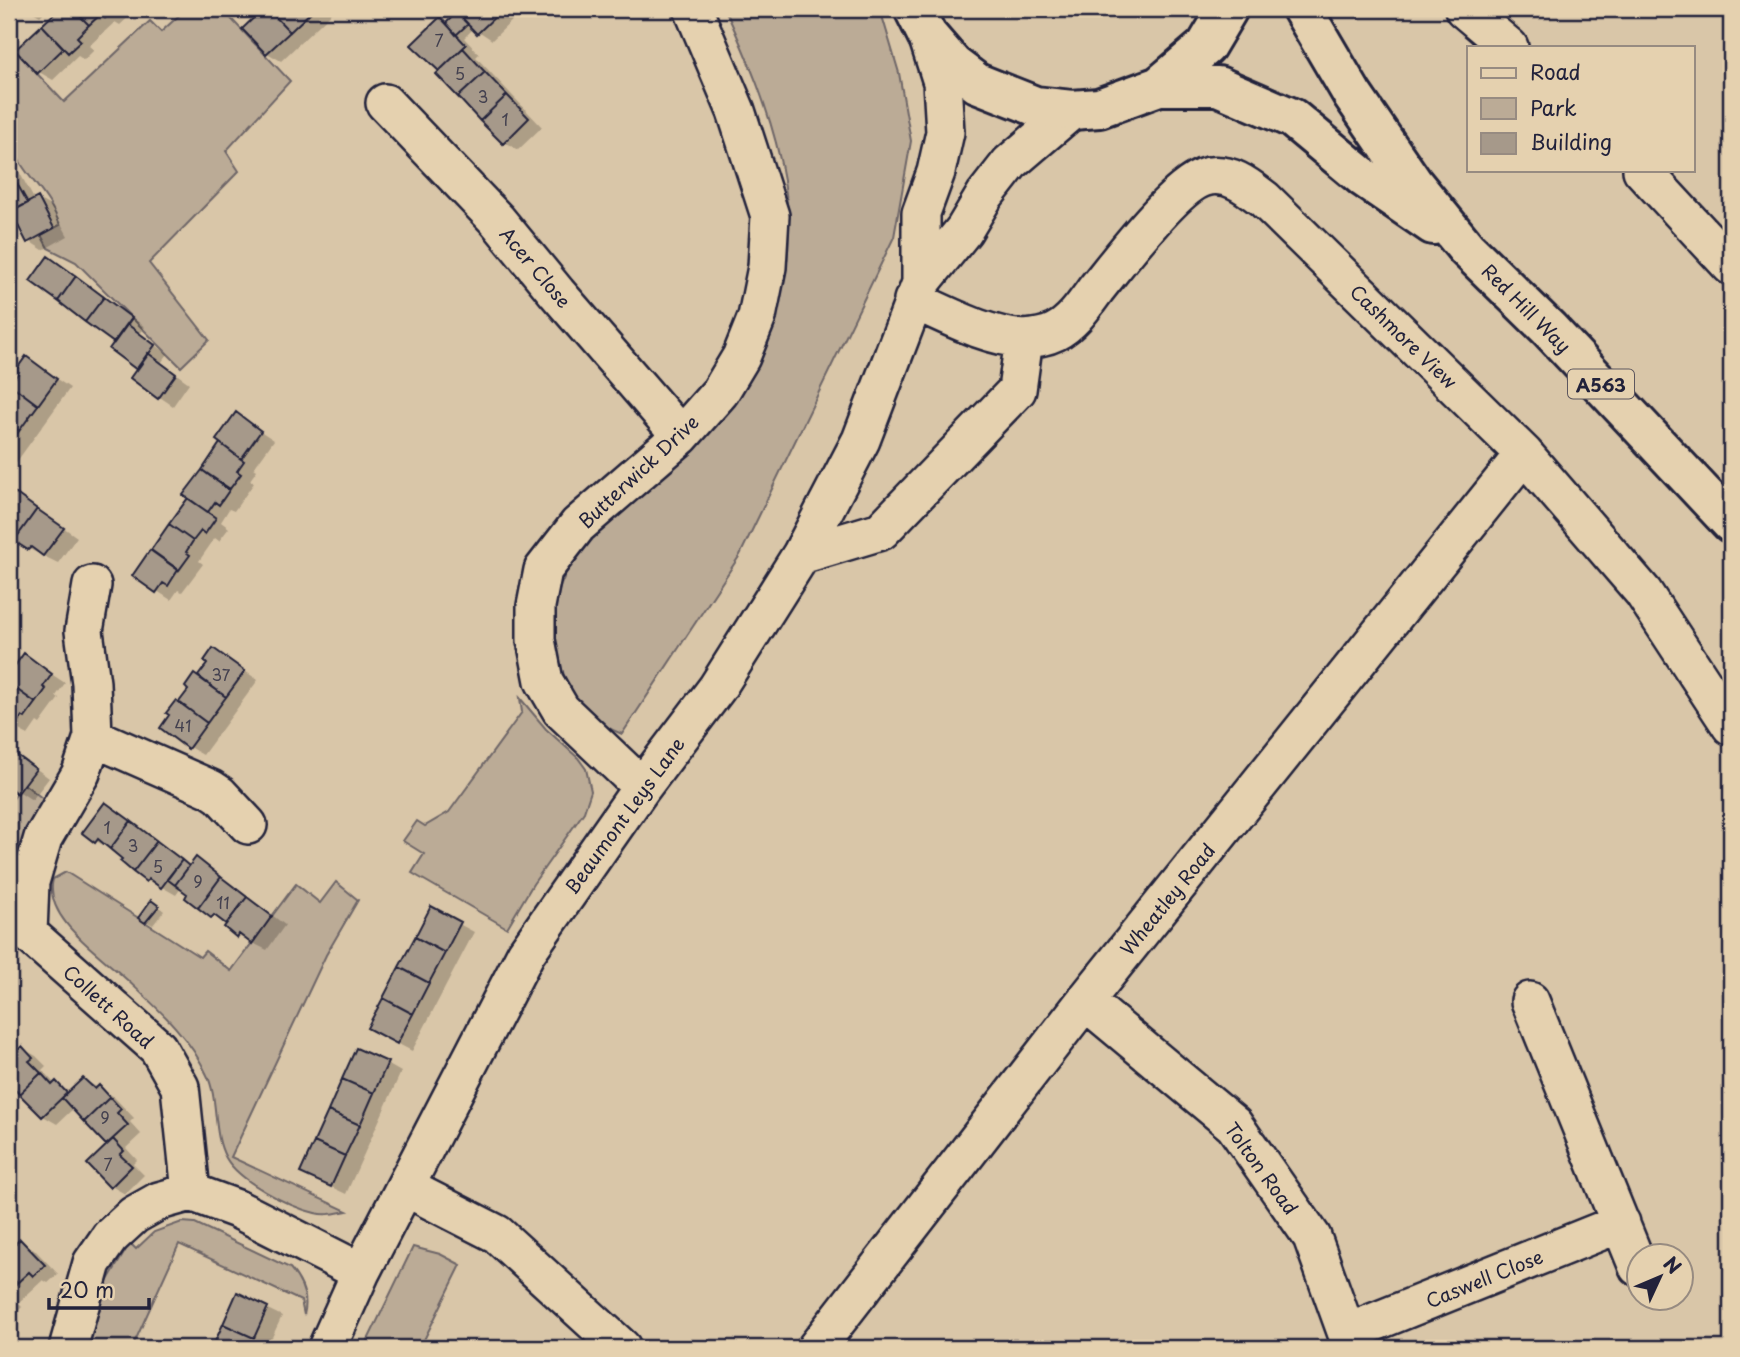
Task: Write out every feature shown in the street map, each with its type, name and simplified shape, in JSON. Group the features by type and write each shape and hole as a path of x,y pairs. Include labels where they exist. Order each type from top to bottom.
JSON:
{"highway":[{"path":"921,22 953,65 977,83 1035,106 1072,110 1098,108 1159,86 1206,46 1228,9"},
{"name":"Red Hill Way","path":"1302,9 1352,94 1413,183 1466,248 1549,329 1731,523"},
{"name":"Red Hill Way","path":"1159,86 1218,86 1292,118 1363,177 1466,248"}],"street":[{"name":"Butterwick Drive","path":"642,787 561,710 544,681 536,640 536,607 543,570 578,525 681,436 720,392 741,357 757,317 767,267 770,216 736,111 693,9"},
{"path":"1464,9 1507,46"},
{"name":"Beaumont Leys Lane","path":"917,292 921,213 936,172 945,132 942,82 921,22"},
{"name":"Acer Close","path":"385,103 497,220 556,293 681,436"},
{"name":"Beaumont Leys Lane","path":"327,1348 361,1272 526,953 642,787 717,688 801,555 861,440 917,292 1010,163 1072,110"},
{"path":"1644,172 1731,266"},
{"name":"Cashmore View","path":"917,292 983,331 1005,338 1041,337 1058,331 1074,317 1116,264 1181,191 1210,176 1239,180 1264,199 1524,454 1643,592 1731,726"},
{"path":"801,555 881,531 1017,390 1024,339"},
{"name":"Wheatley Road","path":"817,1348 1085,1001 1524,454"},
{"name":"Collett Road","path":"92,585 84,631 92,683 93,737 81,773 43,838 18,922 158,1048 180,1087 191,1192"},
{"path":"93,737 211,789 248,825"},
{"name":"Tolton Road","path":"1085,1001 1234,1125 1312,1237 1350,1340"},
{"path":"1530,1001 1629,1242"},
{"path":"405,1187 497,1234 622,1348"},
{"path":"68,1348 92,1264 110,1237 134,1215 159,1201 191,1192 237,1209 361,1272"},
{"name":"Caswell Close","path":"1350,1340 1621,1223"}],"green space":[{"path":"186,9 222,9 290,81 226,151 239,171 149,263 209,340 181,367 76,262 48,248 41,235 60,225 12,146 7,96 9,44 64,102 150,21 161,32"},
{"path":"725,9 880,9 899,73 911,141 894,237 740,555 622,734 605,726 590,714 568,684 560,664 553,626 559,591 575,556 587,538 759,356 764,348 784,282 789,242 787,202 780,162 757,83"},
{"path":"520,698 546,729 578,758 586,769 591,791 584,812 533,884 507,928 412,873 424,854 403,841 417,821 425,826 449,812 522,712"},
{"path":"24,784 47,802 25,843 17,863 12,888 9,886 9,804"},
{"path":"66,872 200,957 205,951 231,971 296,884 320,903 336,882 358,900 326,955 231,1157 347,1211 319,1214 304,1210 266,1192 232,1167 219,1138 211,1085 191,1047 160,1011 76,934 57,908 52,894 53,879"},
{"path":"182,1222 195,1223 290,1268 303,1290 306,1302 304,1315 301,1301 179,1244 132,1348 87,1348 105,1285 130,1243 136,1249 154,1232"},
{"path":"413,1247 440,1254 461,1265 420,1348 375,1348 366,1344"}],"building":[{"path":"59,9 73,9 89,25 77,37 81,41 68,53 42,25"},
{"path":"73,9 115,9 105,18 101,14 89,25"},
{"path":"263,9 268,9 290,32 266,54 242,29"},
{"path":"268,9 314,9 290,32"},
{"path":"453,9 501,9 502,10 477,34"},
{"path":"457,12 468,24 456,35 446,23"},
{"path":"440,17 466,45 439,71 411,45"},
{"path":"42,25 64,48 37,74 15,50"},
{"path":"463,48 485,72 458,97 436,74"},
{"path":"485,72 507,95 480,121 458,97"},
{"path":"507,95 529,118 503,144 480,121"},
{"path":"11,173 28,203 9,213 9,174"},
{"path":"38,197 54,228 27,243 11,212"},
{"path":"48,256 76,276 58,301 30,281"},
{"path":"76,276 104,297 85,322 58,301"},
{"path":"104,297 132,318 114,343 85,322"},
{"path":"127,324 155,345 137,370 109,349"},
{"path":"148,353 176,374 158,399 130,378"},
{"path":"26,356 57,379 38,405 10,384"},
{"path":"10,384 38,405 19,431 9,423"},
{"path":"236,412 261,431 241,459 216,440"},
{"path":"9,424 19,431 9,445"},
{"path":"220,443 244,461 237,471 241,474 229,490 202,470"},
{"path":"202,470 230,489 219,505 215,502 208,512 183,495"},
{"path":"11,490 37,509 14,541 9,536"},
{"path":"188,498 216,518 205,534 201,531 193,541 169,524"},
{"path":"37,509 64,528 43,556 31,547 28,550 14,541"},
{"path":"169,524 193,541 186,552 190,555 179,570 151,550"},
{"path":"150,550 178,570 168,586 163,583 156,593 132,576"},
{"path":"213,648 245,671 226,697 198,676 207,664 204,661"},
{"path":"24,653 52,674 36,703 9,684 9,674"},
{"path":"194,674 226,697 207,723 179,702 188,690 185,687"},
{"path":"9,684 36,703 13,728 9,725"},
{"path":"176,700 207,723 188,749 160,728 169,715 166,713"},
{"path":"9,749 36,769 17,794 9,787"},
{"path":"105,802 131,821 110,849 98,839 95,843 82,833"},
{"path":"131,821 157,841 133,872 110,849"},
{"path":"157,841 182,860 161,888 149,879 146,882 133,872"},
{"path":"196,857 221,877 198,908 185,898 187,894 175,885"},
{"path":"182,860 189,866 175,885 167,879"},
{"path":"221,877 247,897 226,924 214,915 211,918 198,908"},
{"path":"247,897 272,916 252,944 239,934 237,938 224,927"},
{"path":"151,900 159,906 145,923 138,918"},
{"path":"431,906 461,922 445,953 415,937"},
{"path":"415,937 445,953 429,983 399,967"},
{"path":"399,967 429,983 413,1014 383,998"},
{"path":"383,998 413,1014 397,1044 367,1028"},
{"path":"22,1046 33,1058 29,1061 41,1073 19,1094 9,1083 9,1058"},
{"path":"356,1048 388,1062 374,1093 342,1079"},
{"path":"41,1073 52,1085 56,1081 67,1093 42,1117 19,1094"},
{"path":"83,1078 95,1089 99,1085 110,1097 84,1122 62,1098"},
{"path":"342,1079 374,1093 360,1125 328,1111"},
{"path":"110,1097 121,1109 117,1113 128,1125 106,1145 84,1122"},
{"path":"328,1111 360,1125 345,1156 314,1142"},
{"path":"113,1139 124,1151 120,1155 132,1166 110,1188 87,1164"},
{"path":"314,1142 345,1156 331,1187 300,1173"},
{"path":"20,1239 45,1265 33,1276 29,1272 17,1283 9,1274 9,1250"},
{"path":"9,1274 17,1283 9,1291"},
{"path":"237,1292 268,1307 254,1338 223,1324"},
{"path":"223,1324 254,1338 249,1348 212,1348"}]}
